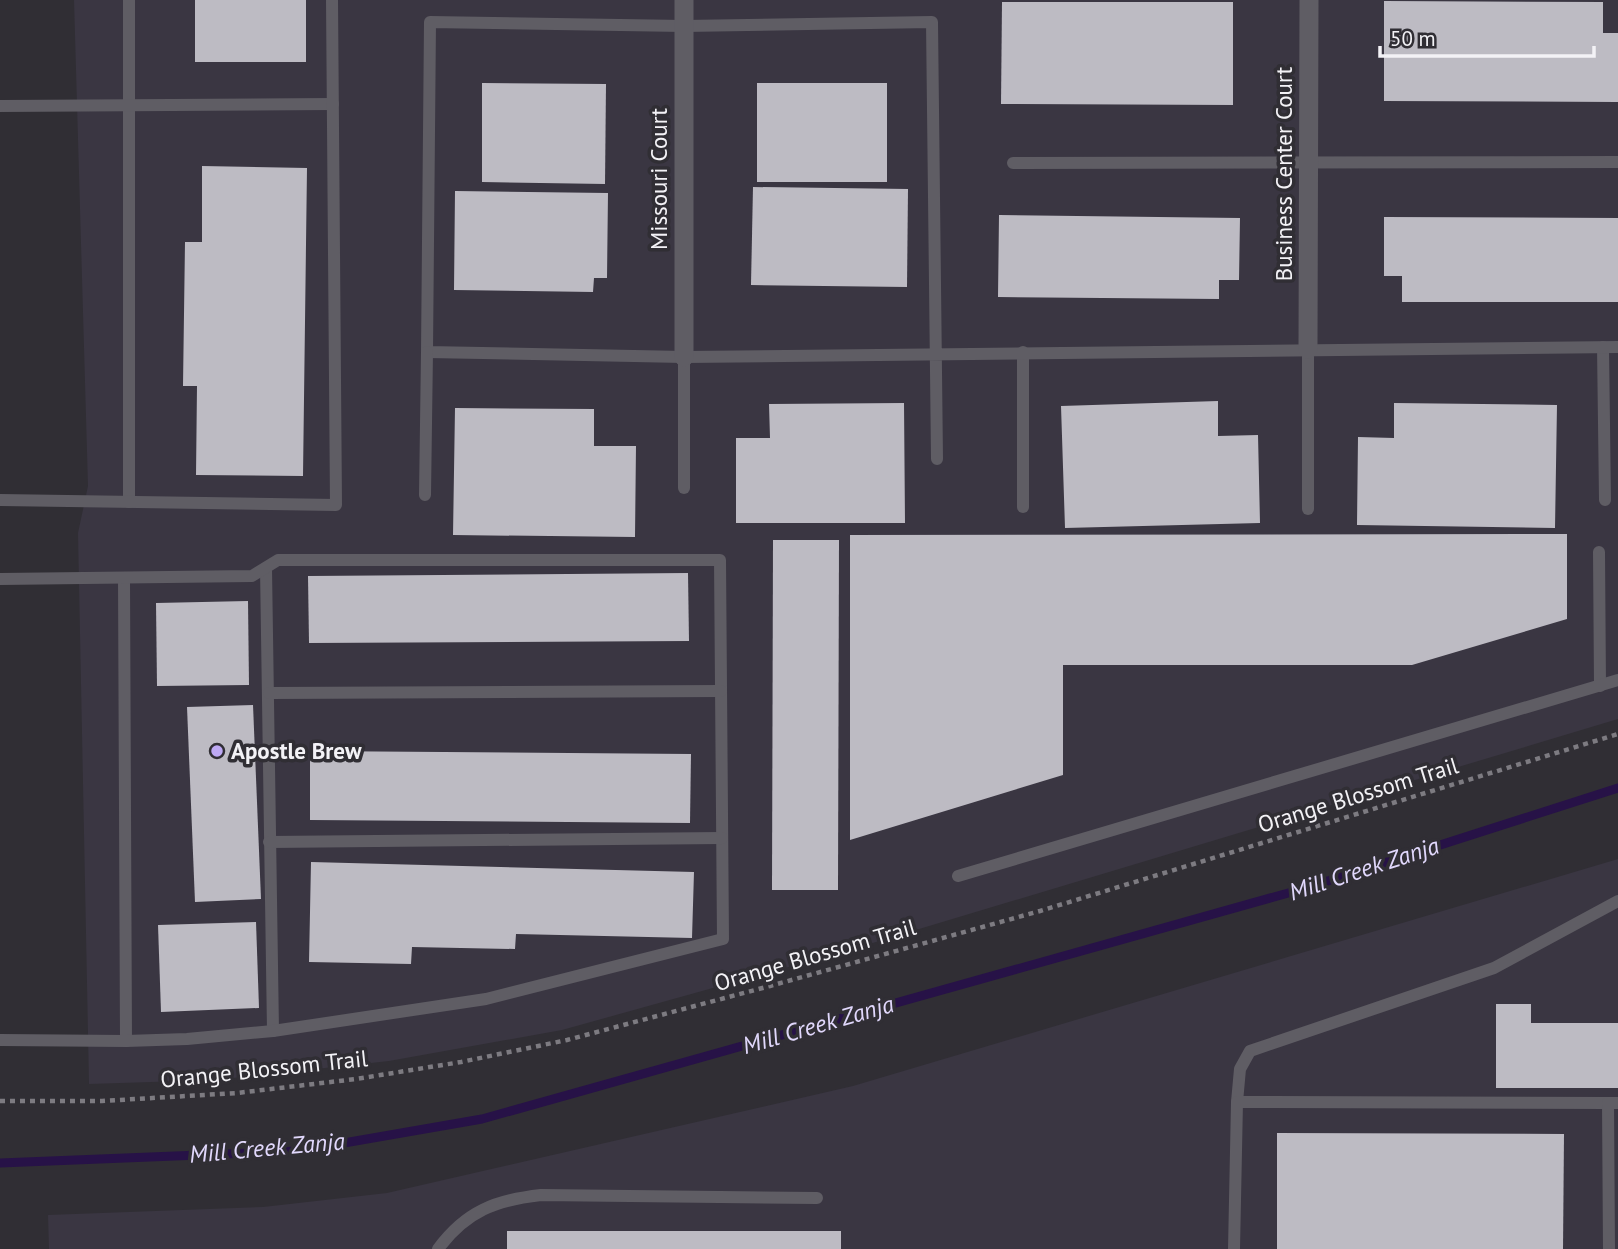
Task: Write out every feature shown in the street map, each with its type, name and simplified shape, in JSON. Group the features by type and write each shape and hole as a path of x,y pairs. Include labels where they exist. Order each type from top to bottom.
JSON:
{"street":[{"name":"Missouri Court","path":"684,0 684,357"},
{"name":"Business Center Court","path":"1308,349 1309,0"}],"lane":[{"path":"130,0 130,502"},
{"path":"0,500 336,505 332,0"},
{"path":"425,495 430,22 684,26 932,22 937,459"},
{"path":"0,106 333,104"},
{"path":"1013,163 1618,162"},
{"path":"1602,347 1605,500"},
{"path":"427,352 684,357 1618,347"},
{"path":"1308,349 1308,509"},
{"path":"1023,352 1023,508"},
{"path":"684,357 684,488"},
{"path":"1599,552 1600,686"},
{"path":"0,579 252,576 278,559 720,561 723,939 486,999 273,1031 187,1039 0,1040"},
{"path":"265,568 273,1031"},
{"path":"124,578 126,1041"},
{"path":"958,876 1618,680"},
{"path":"269,693 721,691"},
{"path":"269,842 722,838"},
{"path":"1234,1249 1237,1102 1240,1069 1250,1051 1494,968 1618,901"},
{"path":"1237,1102 1613,1103 1609,1249"},
{"path":"438,1249 448,1236 467,1220 488,1206 510,1198 541,1195 817,1198"}],"path":[{"name":"Orange Blossom Trail","path":"0,1101 102,1101 250,1092 461,1062 567,1040 1040,911 1618,734"}],"shaded area":[{"path":"74,0 1618,0 1618,719 846,951 562,1030 389,1061 214,1080 89,1084 78,533 88,486"},
{"path":"1618,859 1618,1249 49,1249 48,1215 263,1207 387,1193 853,1086"}],"building":[{"path":"195,0 306,0 306,62 195,62"},
{"path":"1384,1 1603,2 1603,33 1618,33 1618,102 1384,101"},
{"path":"1002,2 1233,2 1233,105 1001,104"},
{"path":"482,83 606,84 605,184 482,182"},
{"path":"757,83 887,83 887,182 757,182"},
{"path":"202,166 307,168 303,476 196,475 197,386 183,386 185,242 202,242"},
{"path":"753,187 908,189 907,287 751,285"},
{"path":"455,191 608,193 607,278 594,278 593,292 454,290"},
{"path":"999,215 1240,218 1239,280 1219,280 1219,299 998,297"},
{"path":"1384,217 1618,218 1618,302 1402,302 1402,276 1384,276"},
{"path":"1218,401 1218,436 1258,435 1260,523 1065,528 1061,406"},
{"path":"904,403 905,523 736,523 736,438 770,438 769,404"},
{"path":"1394,403 1557,405 1555,528 1357,525 1358,437 1394,438"},
{"path":"455,408 594,409 594,446 636,446 635,537 453,535"},
{"path":"1567,534 1567,619 1412,665 1063,665 1063,775 850,840 850,535"},
{"path":"773,540 839,540 838,890 772,890"},
{"path":"688,573 689,641 309,643 308,576"},
{"path":"248,601 249,685 157,686 156,603"},
{"path":"253,705 261,899 195,902 187,707"},
{"path":"310,751 691,754 690,823 310,820"},
{"path":"311,862 694,872 692,938 516,934 515,949 412,947 411,964 309,962"},
{"path":"256,922 259,1008 161,1012 158,925"},
{"path":"1496,1004 1531,1004 1531,1023 1618,1023 1618,1088 1496,1088"},
{"path":"1277,1133 1564,1134 1563,1249 1277,1249"},
{"path":"507,1231 841,1231 841,1249 507,1249"}],"waterway":[{"name":"Mill Creek Zanja","path":"0,1163 298,1151 482,1119 1306,888 1618,788"}],"place":[{"name":"Apostle Brew","path":"217,751"}]}
